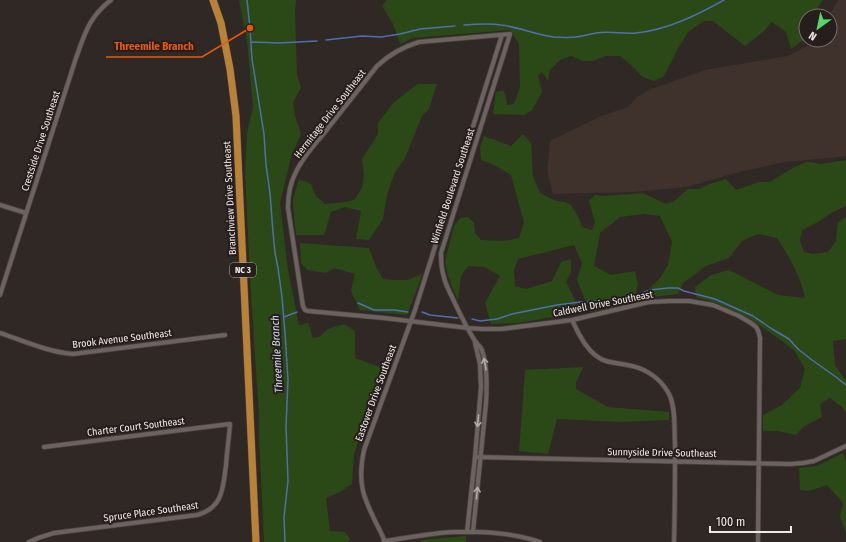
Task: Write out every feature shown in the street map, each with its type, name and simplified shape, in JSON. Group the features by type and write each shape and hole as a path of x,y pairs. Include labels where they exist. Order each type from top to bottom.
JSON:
{"main road":[{"name":"Branchview Drive Southeast","path":"213,0 221,23 226,46 236,116 256,542"}],"street":[{"name":"Crestside Drive Southeast","path":"0,295 76,58 92,20 96,14 111,0"},
{"name":"Hermitage Drive Southeast","path":"305,310 303,306 288,208 291,184 299,166 377,66 399,49 419,42 510,34"},
{"name":"Winfield Boulevard Southeast","path":"473,532 488,387 484,356 459,312 444,279 441,265 441,252 510,34"},
{"name":"Winfield Boulevard Southeast","path":"434,250 502,35"},
{"path":"0,205 26,213"},
{"name":"Eastover Drive Southeast","path":"384,542 363,490 361,472 362,461 366,442 411,322 434,250"},
{"name":"Caldwell Drive Southeast","path":"305,310 308,312 482,330 572,320 649,302 669,300 689,301 713,305 739,316 756,327 760,338 758,542"},
{"path":"572,320 585,344 593,354 607,362 622,364 646,371 657,379 670,395 674,413 674,542"},
{"name":"Brook Avenue Southeast","path":"0,334 48,350 64,354 73,354 225,334"},
{"name":"Winfield Boulevard Southeast","path":"467,532 475,458 481,377 475,341"},
{"name":"Charter Court Southeast","path":"44,447 230,424"},
{"name":"Spruce Place Southeast","path":"29,542 54,533 197,515 207,511 216,504 222,493 230,424"},
{"name":"Sunnyside Drive Southeast","path":"475,458 790,464 814,461 846,446"},
{"path":"384,542 454,532 504,534 529,538 540,542"}],"shaded area":[{"path":"838,0 846,0 846,156 785,162 739,172 686,187 633,192 553,194 547,170 550,141 601,116 628,107 637,97 651,89 705,70 788,56 803,48 838,48 838,8 834,8"}],"green space":[{"path":"239,0 296,0 297,75 301,88 293,102 295,116 301,134 291,157 280,203 288,270 299,325 308,323 313,338 319,337 328,329 344,324 355,331 355,358 385,369 354,454 352,484 340,492 326,498 330,531 345,532 350,539 348,542 264,542 259,415 245,174 247,133 253,107 247,40"},
{"path":"387,0 823,0 818,8 798,8 798,44 791,49 786,32 772,22 763,32 745,46 713,21 704,21 688,32 663,77 654,81 643,77 620,56 606,56 592,61 583,61 571,56 560,60 550,70 548,81 542,72 538,76 542,92 532,110 524,115 493,114 496,92 503,90 507,105 514,104 520,87 519,44 510,30 413,38 400,44 393,24 382,6"},
{"path":"418,84 437,84 429,109 422,116 405,158 394,174 387,195 383,219 369,240 356,239 361,211 345,207 331,212 324,235 296,235 293,199 299,179 311,184 316,196 325,204 354,200 362,188 364,176 362,159 378,134 378,123 394,102"},
{"path":"523,134 531,143 533,176 540,193 556,201 565,202 571,205 579,218 582,227 592,230 595,222 589,201 595,195 604,196 643,193 666,204 673,202 688,189 699,189 726,179 736,190 759,182 770,182 789,170 806,162 820,164 846,160 846,206 802,230 800,241 804,252 813,254 828,252 836,241 838,222 846,217 846,339 833,341 835,365 846,380 846,413 842,407 830,398 820,404 822,417 803,427 796,435 778,431 763,431 763,415 782,405 800,388 805,369 794,350 748,317 716,303 696,297 695,287 711,275 729,270 778,295 805,298 801,282 794,267 777,238 758,234 742,241 729,258 706,266 683,283 678,294 644,298 668,265 672,242 660,216 644,214 620,217 600,233 594,266 611,275 635,271 638,285 633,303 590,312 577,280 582,263 574,245 518,259 514,270 515,286 526,289 552,281 561,262 571,259 571,272 566,282 581,312 518,323 491,324 485,303 500,276 485,267 468,266 461,276 458,301 448,276 445,261 454,226 460,218 468,217 474,223 475,233 481,240 504,241 519,238 524,223 511,175 494,165 481,160 480,147 484,136 511,146"},
{"path":"300,243 369,248 376,267 383,279 408,280 423,273 407,315 360,310 351,291 355,274 334,268 326,273 308,270 301,264"},
{"path":"583,367 576,383 576,389 608,407 669,412 669,420 618,422 557,419 548,454 519,451 525,370"},
{"path":"843,453 846,462 846,532 840,517 843,503 827,485 809,491 800,490 799,468 817,466"},
{"path":"466,536 466,542 421,542 421,540"}],"waterway":[{"name":"Threemile Branch","path":"247,0 252,59 264,134 275,253 282,297 285,333 288,380 286,426 288,481 284,517 285,542"},
{"path":"464,25 496,24 554,37 578,37 601,32 636,33 659,29 670,25 724,0"},
{"path":"326,40 362,36 381,37 420,29 455,26"},
{"path":"251,42 278,43 317,41"},
{"path":"472,319 480,321 497,319 512,314 557,305 580,302 609,301 636,296 650,290 678,288 715,299 753,316 789,339 798,349 846,385"},
{"path":"358,303 374,310 408,312"},
{"path":"284,317 297,312"},
{"path":"422,312 430,315 458,318"}],"place":[{"name":"Threemile Branch","path":"250,28"}]}
